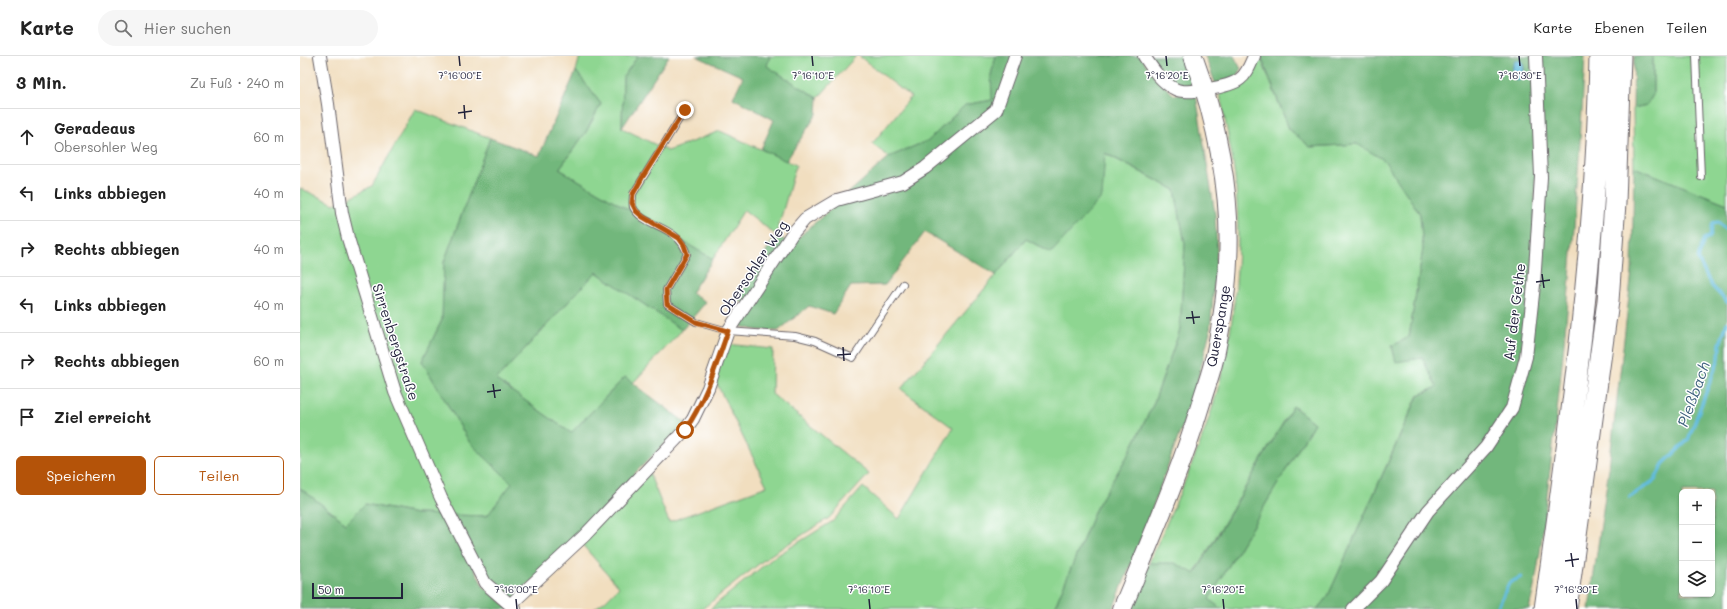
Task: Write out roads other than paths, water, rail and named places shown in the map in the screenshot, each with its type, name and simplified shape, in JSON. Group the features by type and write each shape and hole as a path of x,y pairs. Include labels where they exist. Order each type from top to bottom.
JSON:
{"highway":[{"path":"1545,609 1582,331 1594,185 1600,56"},
{"path":"1566,609 1608,301 1615,203 1620,56"}],"main road":[{"name":"Querspange","path":"1122,609 1188,446 1216,352 1228,260 1226,195 1218,144 1206,89 1193,56"}],"street":[{"name":"Sirrenbergstraße","path":"320,56 328,104 342,213 348,238 395,392 441,498 485,583 512,607"},
{"name":"Obersohler Weg","path":"512,607 580,541 685,430 693,419 708,388 728,331 792,234 805,219 837,200 904,182 925,168 996,110 1015,56"},
{"path":"1144,56 1157,74 1174,89 1185,93 1239,80 1248,70 1254,56"},
{"name":"Auf der Gethe","path":"1353,609 1381,581 1428,511 1486,447 1512,408 1526,357 1534,285 1541,177 1536,56"}],"lane":[{"path":"1696,56 1701,177"},
{"path":"685,110 642,178 633,194 632,203 636,211 679,238 684,245 687,254 666,290 667,304 696,322 728,331 796,336 815,341 853,358 903,284"}],"water":[{"path":"1515,60 1521,60 1524,66 1520,80 1516,80 1512,76 1513,64"}],"waterway":[{"name":"Pleßbach","path":"1727,231 1718,222 1713,223 1710,237 1704,239 1698,259 1711,285 1727,302"},
{"name":"Pleßbach","path":"1630,497 1655,480 1663,464 1688,440 1719,358 1720,344 1727,323"},
{"name":"Pleßbach","path":"1497,609 1509,583 1521,577"}]}
